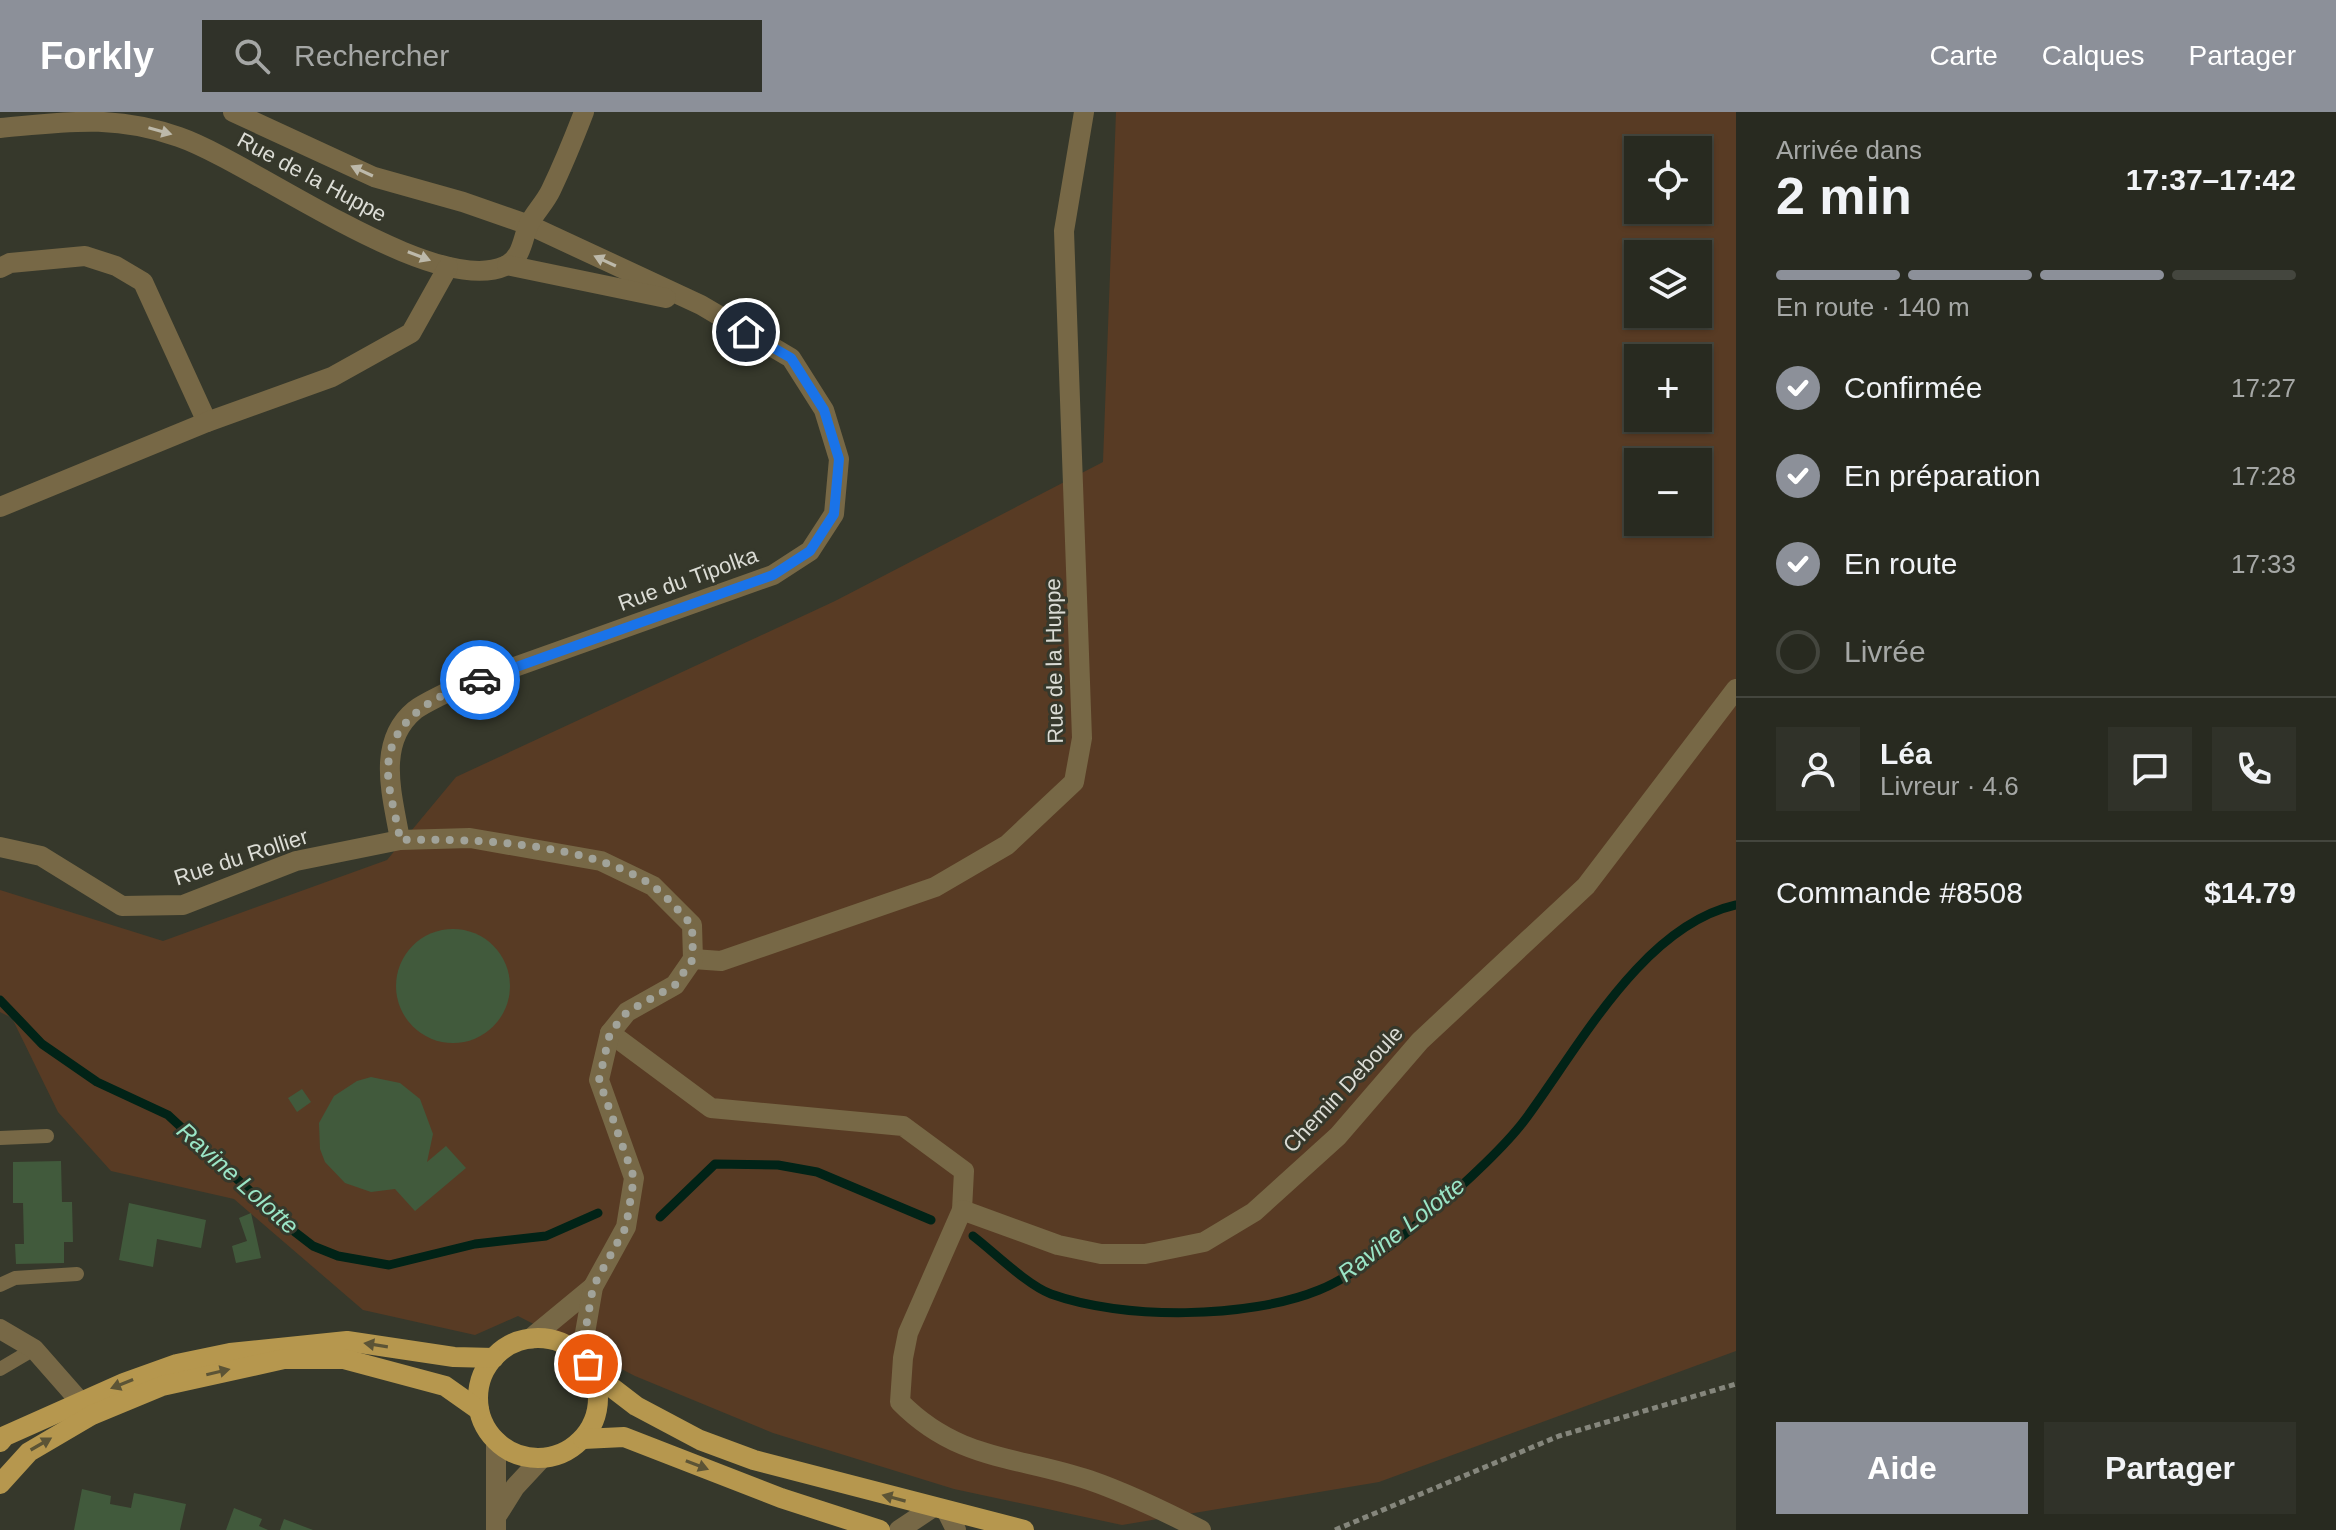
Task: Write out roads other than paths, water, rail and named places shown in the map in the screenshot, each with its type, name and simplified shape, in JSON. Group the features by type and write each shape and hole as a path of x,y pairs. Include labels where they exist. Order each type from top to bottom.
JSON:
{"main road":[{"path":"593,1373 598,1408 583,1439 571,1449 542,1458 525,1457 496,1441 479,1410 478,1391 483,1373 494,1358 510,1345 530,1339 548,1339 581,1356 593,1373 636,1406 700,1440 754,1460 945,1517 1024,1530"},
{"path":"0,1484 29,1452 86,1409 177,1364 290,1344 347,1341 454,1357 494,1358"},
{"path":"0,1442 5,1436 162,1386 284,1359 344,1359 445,1386 479,1410"},
{"path":"583,1439 624,1437 781,1498 880,1530"}],"street":[{"name":"Rue de la Huppe","path":"233,112 374,177 463,202 529,225 701,305"},
{"path":"507,265 523,249 529,225 550,193 584,112"},
{"name":"Rue de la Huppe","path":"693,959 721,961 935,887 1007,845 1074,782 1082,738 1064,231 1084,112"},
{"name":"Rue de la Huppe","path":"0,128 120,116 181,137 283,187 363,234 448,267 483,271 507,265 701,305"},
{"path":"0,268 10,263 85,256 116,266 143,282 207,422"},
{"path":"0,507 207,422 332,377 411,333 448,267"},
{"name":"Rue du Tipolka","path":"400,840 388,771 393,741 414,711 453,689 773,575 810,551 834,514 839,459 824,410 791,358 701,305"},
{"name":"Chemin Deboule","path":"962,1210 1058,1245 1101,1254 1145,1254 1204,1242 1254,1212 1338,1136 1420,1041 1586,886 1736,689"},
{"name":"Rue du Rollier","path":"0,847 41,856 122,906 183,905 296,861 400,840 470,838 601,861 653,886 692,925 693,959"},
{"path":"581,1356 593,1287 626,1227 634,1178 599,1080 610,1033 627,1012 675,985 693,959"},
{"path":"610,1033 711,1108 903,1126 964,1171 962,1210 908,1333 900,1402 923,1425 988,1456 1089,1480 1201,1530"},
{"path":"530,1339 593,1287"},
{"path":"0,1329 34,1349 86,1409"},
{"path":"496,1441 497,1522"},
{"path":"497,1522 515,1487 542,1458"},
{"path":"899,1530 945,1517"}],"lane":[{"path":"0,1138 47,1136"},
{"path":"0,1285 15,1278 77,1274"},
{"path":"0,1369 34,1349"}],"waterway":[{"name":"Ravine Lolotte","path":"973,1236 1042,1290 1113,1308 1185,1313 1222,1311 1290,1300 1319,1290 1341,1279 1398,1240 1485,1164 1524,1121 1615,994 1671,937 1702,917 1736,905"},
{"name":"Ravine Lolotte","path":"0,1000 42,1044 97,1082 168,1115 291,1229 313,1246 338,1256 389,1265 475,1244 546,1236 598,1213"},
{"name":"Ravine Lolotte","path":"660,1217 715,1164 778,1165 817,1172 931,1220"}]}
